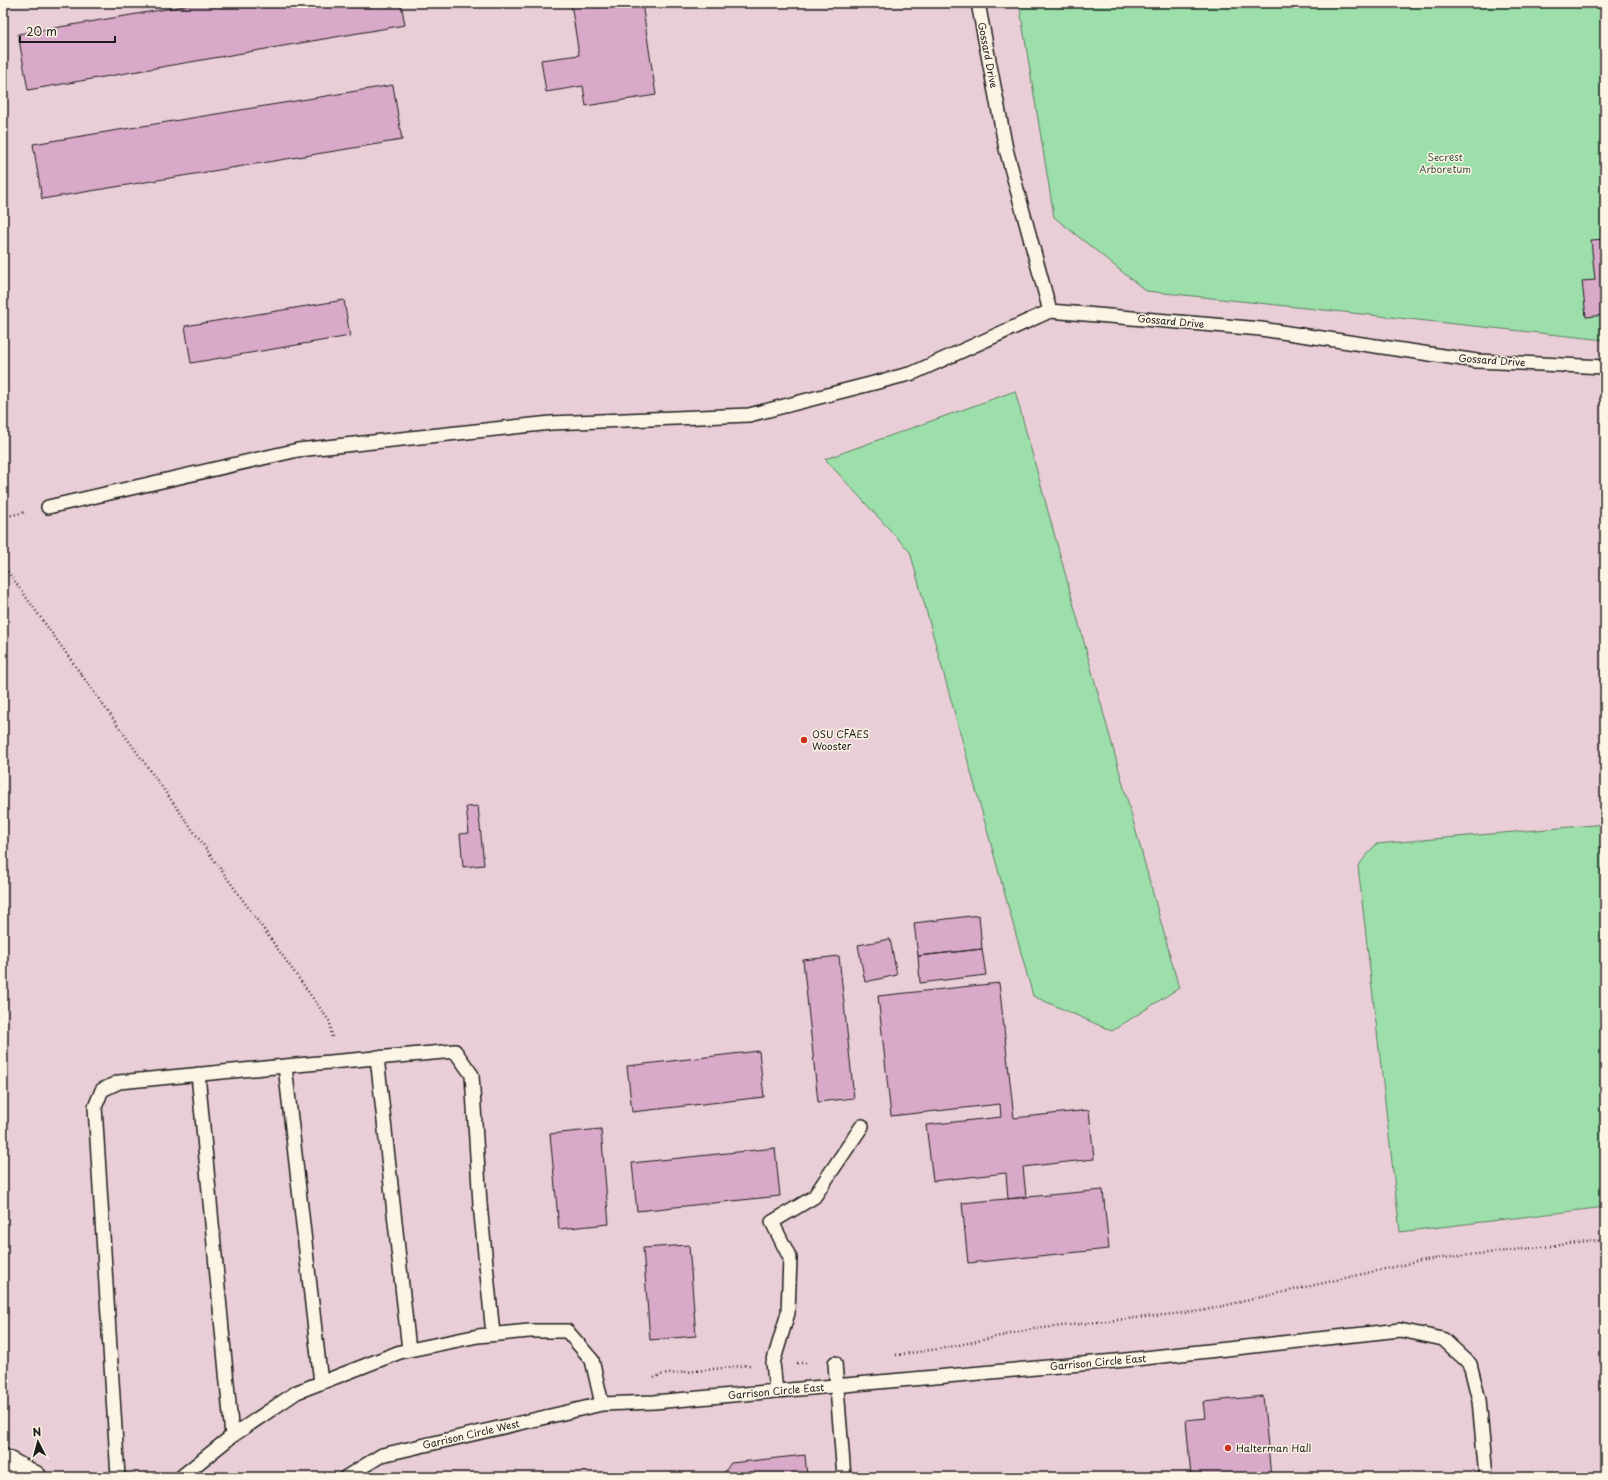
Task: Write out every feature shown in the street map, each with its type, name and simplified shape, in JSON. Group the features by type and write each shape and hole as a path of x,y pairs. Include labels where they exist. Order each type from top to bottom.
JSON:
{"street":[{"path":"3,1460 35,1477"}],"lane":[{"name":"Gossard Drive","path":"978,3 1006,149 1050,310 1261,329 1477,361 1605,367"},
{"path":"48,506 298,450 551,424 748,415 913,373 1050,310"},
{"path":"118,1477 95,1107 102,1090 119,1082 455,1051 472,1075 480,1204 493,1334"},
{"path":"377,1058 409,1350"},
{"path":"285,1066 321,1383"},
{"path":"198,1074 232,1436"},
{"path":"776,1391 773,1363 788,1313 790,1258 772,1222 814,1197 862,1126"},
{"name":"Garrison Circle East","path":"602,1404 654,1402 1126,1360 1400,1330 1443,1338 1470,1364 1479,1400 1486,1477"},
{"path":"181,1477 232,1436 297,1392 400,1352 478,1336 530,1331 568,1331 592,1360 602,1404"},
{"path":"835,1363 844,1477"},
{"name":"Garrison Circle West","path":"346,1477 382,1455 602,1404"}],"path":[{"path":"3,565 330,1022 334,1062"},
{"path":"890,1356 945,1348 1033,1329 1201,1311 1424,1260 1605,1240"},
{"path":"653,1378 660,1375 773,1363 835,1363"}],"shaded area":[{"name":"OSU CFAES Wooster","path":"3,3 1605,3 1605,1477 3,1477"}],"green space":[{"name":"Secrest Arboretum","path":"1019,3 1605,3 1605,340 1146,291 1054,217"},
{"path":"1015,391 1179,988 1112,1031 1033,996 910,552 825,459"},
{"path":"1605,824 1605,1207 1400,1232 1358,866 1376,844"}],"building":[{"path":"202,3 401,3 405,25 28,90 18,34"},
{"path":"571,3 642,3 656,95 586,106 583,86 546,92 541,60 579,55"},
{"path":"393,85 402,140 42,199 33,144"},
{"path":"1605,239 1605,315 1586,317 1582,281 1595,280 1591,240"},
{"path":"344,300 350,336 191,363 185,326"},
{"path":"478,806 484,865 463,867 460,834 469,833 466,807"},
{"path":"979,915 982,949 918,956 914,923"},
{"path":"890,939 897,975 865,982 858,945"},
{"path":"982,949 986,975 920,983 918,956"},
{"path":"839,956 854,1098 818,1102 803,960"},
{"path":"999,983 1014,1118 1089,1110 1094,1159 1023,1167 1026,1197 1008,1199 1006,1173 933,1181 926,1125 1001,1117 1000,1104 891,1116 878,996"},
{"path":"759,1051 764,1097 632,1112 627,1066"},
{"path":"601,1129 609,1224 559,1229 550,1134"},
{"path":"775,1148 780,1196 637,1211 632,1163"},
{"path":"1103,1190 1109,1249 968,1263 962,1203"},
{"path":"689,1245 696,1336 650,1340 643,1248"},
{"name":"Halterman Hall","path":"1263,1396 1271,1477 1191,1477 1186,1420 1205,1418 1203,1402"},
{"path":"805,1455 807,1477 721,1477 731,1463"}],"place":[{"name":"OSU CFAES Wooster","path":"804,740"},
{"name":"Halterman Hall","path":"1228,1448"}]}
